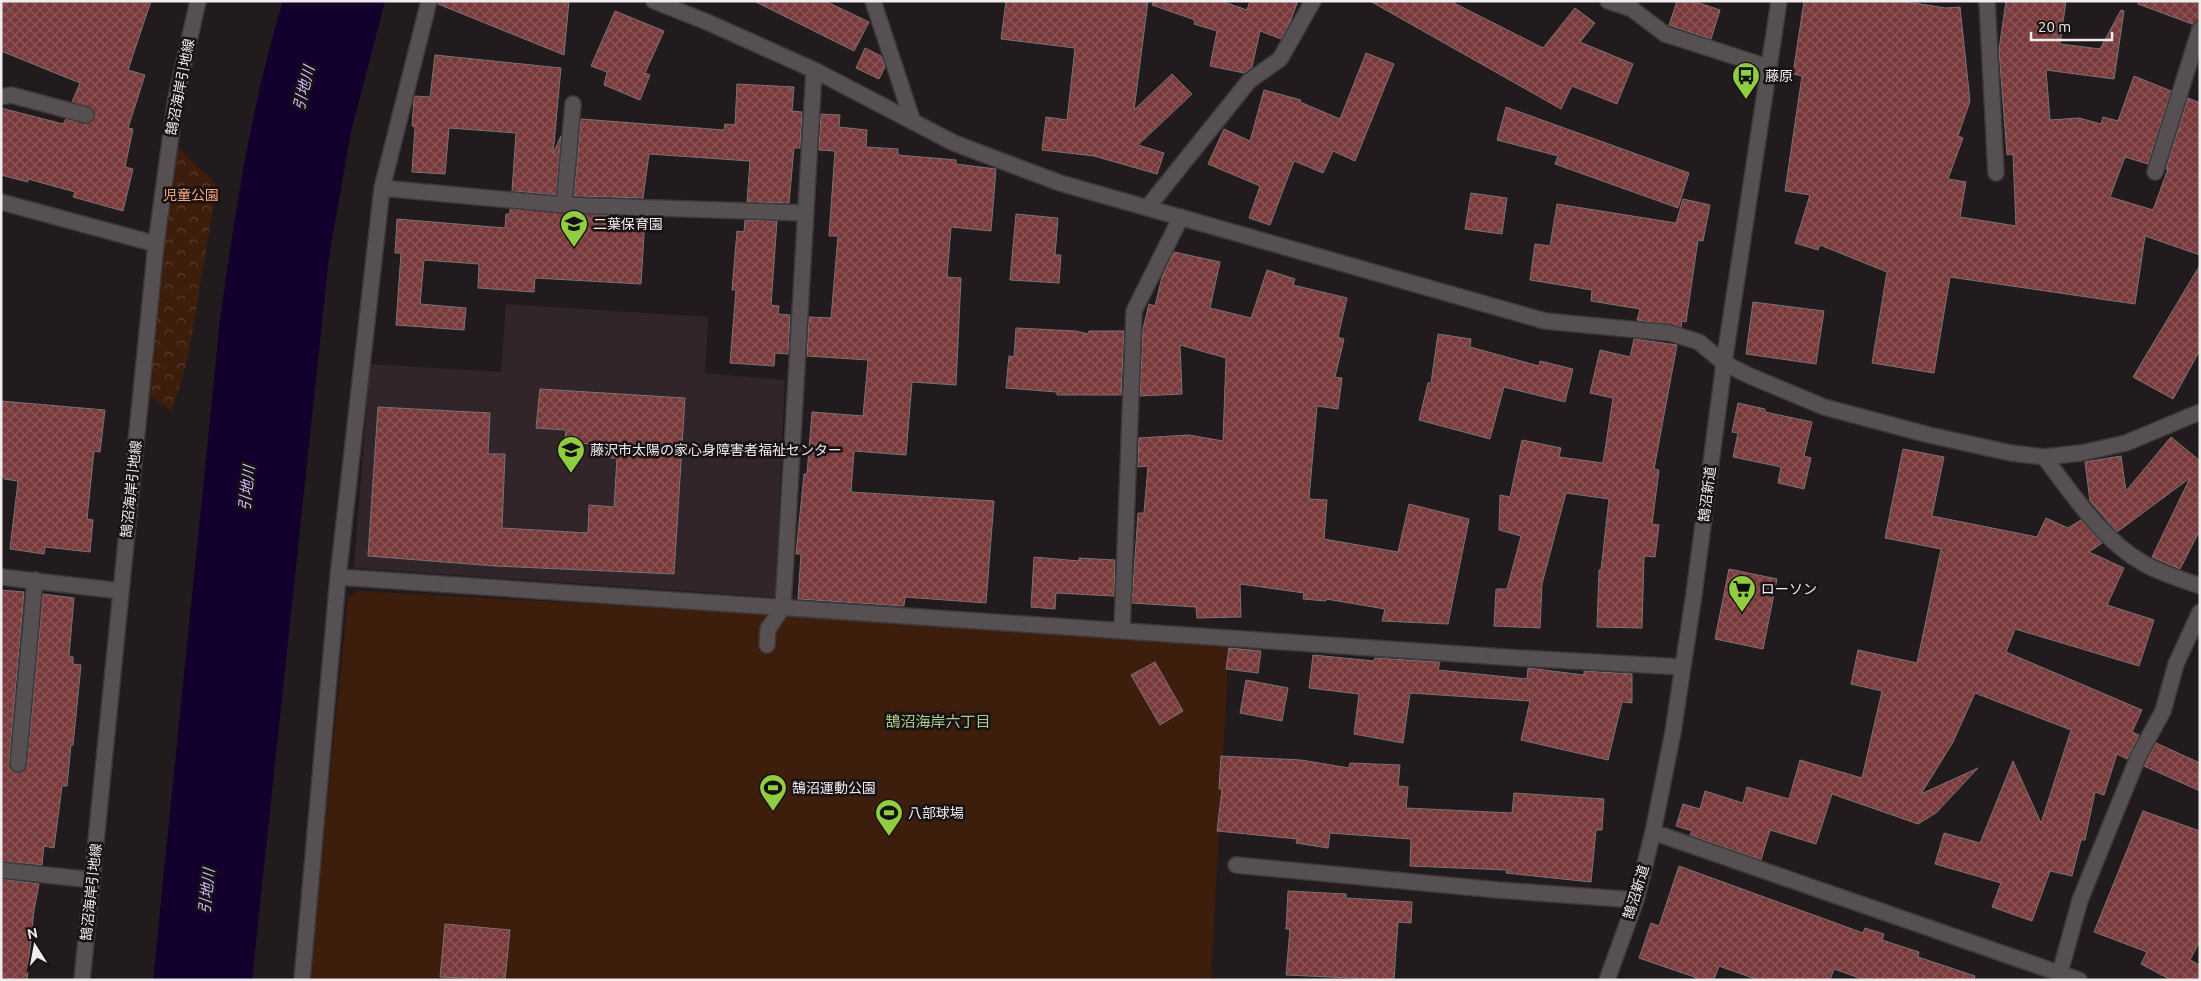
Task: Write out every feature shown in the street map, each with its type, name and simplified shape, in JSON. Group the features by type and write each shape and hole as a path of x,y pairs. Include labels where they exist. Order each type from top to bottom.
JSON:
{"street":[{"name":"鵠沼海岸引地線","path":"82,980 156,244 176,98 198,1"},
{"path":"302,980 334,616 382,188 429,1"},
{"path":"654,1 707,22 814,70 954,142 1060,183 1545,321 1670,333 1699,342 1724,363 1824,407 1929,436 2011,453 2044,457 2081,453 2126,442 2200,412"},
{"path":"873,1 913,122"},
{"path":"1147,208 1249,81 1280,59 1313,1"},
{"path":"1608,1 1632,9 1665,34 1768,67"},
{"name":"鵠沼新道","path":"1607,980 1636,900 1653,832 1683,667 1724,363 1778,1"},
{"path":"1987,1 1996,173"},
{"path":"2155,172 2200,29"},
{"path":"768,645 768,628 783,608 814,70"},
{"path":"1,97 11,96 86,115"},
{"path":"564,205 573,104"},
{"path":"382,188 564,205 806,214"},
{"path":"1,202 156,244"},
{"path":"1122,631 1129,402 1134,312 1181,218"},
{"path":"2044,457 2086,512 2123,549 2142,563 2200,586"},
{"path":"1,577 121,591"},
{"path":"338,577 1518,658 1683,667"},
{"path":"18,764 36,580"},
{"path":"2058,976 2080,900 2139,755 2163,711 2176,664 2200,612"},
{"path":"1653,832 2058,976 2079,980"},
{"path":"1236,865 1498,890 1636,900"},
{"path":"1,870 92,880"}],"shaded area":[{"name":"藤沢市太陽の家心身障害者福祉センター","path":"506,304 708,317 705,373 785,380 775,597 354,568 370,364 501,372"}],"green space":[{"name":"児童公園","path":"172,141 217,185 189,353 172,411 141,391"},
{"name":"鵠沼運動公園","path":"358,591 779,614 1229,645 1211,980 309,980 348,598"}],"water":[{"name":"引地川","path":"283,1 385,1 351,132 329,257 252,980 153,980 220,320 245,159 262,80"}],"building":[{"path":"1,1 151,1 128,70 145,75 128,128 133,129 125,167 133,169 123,211 73,197 75,192 28,179 28,182 1,175 1,108 63,124 66,119 88,124 95,117 92,108 72,102 80,83 1,51"},
{"path":"438,1 569,1 564,55 438,4"},
{"path":"754,1 825,1 869,22 854,51"},
{"path":"1006,1 1148,1 1134,110 1172,74 1192,94 1138,145 1164,153 1157,174 1094,156 1042,150 1046,117 1067,120 1075,48 1001,39"},
{"path":"1153,1 1221,1 1247,10 1250,1 1298,1 1281,39 1260,31 1252,67 1244,73 1210,66 1217,31 1194,24 1195,20 1152,5"},
{"path":"1370,1 1450,1 1543,48 1575,8 1595,23 1580,42 1633,64 1617,104 1572,86 1561,109"},
{"path":"1677,1 1693,1 1720,10 1711,39 1669,25"},
{"path":"1804,1 1900,1 1946,8 1960,7 1970,101 1958,136 1963,138 1948,179 1966,182 1960,217 2016,226 2013,154 2007,155 1999,50 2006,1 2066,1 2060,44 2100,49 2121,10 2124,11 2114,79 2046,70 2050,120 2079,118 2101,124 2103,117 2118,121 2134,76 2171,91 2148,164 2125,157 2110,197 2153,210 2168,169 2166,169 2188,98 2200,103 2200,255 2145,236 2135,304 1950,277 1934,373 1872,363 1887,272 1820,245 1818,250 1795,243 1810,195 1785,191 1802,76 1793,74"},
{"path":"2138,1 2200,1 2200,20 2192,24 2138,4"},
{"path":"615,11 664,31 645,73 650,75 640,100 604,85 607,72 591,66"},
{"path":"865,48 881,56 885,67 879,79 856,68"},
{"path":"1366,53 1394,64 1355,161 1333,151 1323,173 1294,161 1270,225 1249,218 1260,186 1208,164 1224,129 1250,141 1264,90 1301,100 1300,102 1340,119"},
{"path":"435,55 561,68 553,154 561,136 556,195 512,191 516,133 449,128 445,174 412,172 415,127 412,126 414,99 415,96 430,97"},
{"path":"737,84 794,87 792,111 802,112 800,148 794,148 789,203 747,202 750,161 649,154 643,198 574,196 581,119 724,130 725,124 735,125"},
{"path":"1506,107 1689,173 1678,208 1555,164 1558,156 1497,140"},
{"path":"821,114 840,115 839,127 867,130 866,147 898,149 898,155 956,160 956,164 996,169 991,231 951,227 947,277 961,278 956,385 912,382 906,455 854,451 851,492 994,501 986,603 905,597 904,606 798,599 801,554 796,554 804,474 807,474 812,412 863,416 868,360 807,356 809,317 831,318 838,236 829,236 835,151 819,150"},
{"path":"1471,193 1507,198 1502,234 1465,229"},
{"path":"1683,199 1710,205 1703,241 1698,240 1686,322 1682,321 1681,327 1637,320 1640,309 1591,301 1592,290 1530,280 1535,244 1550,246 1557,204 1676,223"},
{"path":"510,209 645,218 641,284 535,278 534,292 478,288 479,264 424,260 420,304 466,308 464,330 396,325 401,253 395,253 397,219 505,228 506,214 510,214"},
{"path":"1016,214 1058,218 1055,255 1061,255 1059,283 1010,280"},
{"path":"745,220 777,221 771,305 779,306 778,314 790,315 788,354 775,353 774,366 730,363 736,290 732,290 737,231 744,232"},
{"path":"1174,252 1220,262 1210,308 1251,318 1267,270 1295,279 1293,285 1347,298 1338,337 1344,339 1335,377 1342,378 1338,409 1317,406 1309,499 1327,500 1324,539 1398,552 1409,504 1469,519 1448,624 1382,621 1385,609 1326,599 1326,601 1303,599 1304,593 1240,584 1241,617 1197,618 1196,607 1132,603 1138,513 1144,513 1148,466 1138,467 1139,438 1189,435 1223,441 1226,358 1180,345 1182,394 1140,396 1143,329 1149,304 1155,306 1162,277"},
{"path":"2200,265 2200,350 2173,399 2133,377"},
{"path":"1753,302 1824,311 1816,364 1746,354"},
{"path":"1016,328 1076,331 1088,334 1089,331 1124,331 1121,395 1057,395 1057,392 1006,388 1009,356 1014,357"},
{"path":"1438,334 1471,339 1470,347 1539,366 1540,361 1573,369 1565,402 1504,387 1490,439 1419,420 1428,383 1431,383"},
{"path":"1634,339 1677,345 1654,469 1659,470 1652,524 1659,525 1655,557 1644,556 1642,628 1597,627 1599,570 1601,570 1609,499 1566,493 1542,584 1540,628 1494,626 1496,589 1507,589 1521,536 1499,530 1500,495 1510,497 1522,440 1561,448 1559,457 1603,463 1613,398 1590,393 1600,350 1630,357"},
{"path":"540,389 685,398 674,574 495,566 368,556 378,407 490,413 488,454 505,454 502,528 588,533 589,505 614,507 617,458 590,457 591,444 565,442 566,430 536,428"},
{"path":"1,401 105,410 100,452 94,451 87,519 93,520 90,552 45,547 44,554 10,549 18,481 4,479 1,476"},
{"path":"1738,403 1765,409 1765,412 1812,422 1804,456 1811,458 1804,489 1778,483 1781,467 1733,457 1738,433 1732,432"},
{"path":"2171,437 2199,460 2200,458 2200,530 2180,569 2152,557 2190,478 2117,532 2090,501 2085,462 2121,456 2126,491"},
{"path":"1903,449 1944,457 1932,516 2037,537 2046,518 2068,528 2081,520 2102,543 2089,552 2124,568 2107,605 2154,620 2139,666 2015,629 2006,652 2142,710 2132,732 2139,735 2127,759 2117,754 2104,795 2095,792 2085,840 2081,840 2072,876 2050,871 2032,921 1992,907 2001,883 1935,864 1944,833 1980,843 2013,761 2041,823 2071,730 1975,693 1953,742 1921,794 1978,768 1936,813 1918,824 1832,794 1816,844 1770,830 1761,860 1690,835 1692,831 1676,826 1683,804 1700,809 1705,791 1743,803 1747,787 1789,799 1800,760 1862,778 1882,691 1851,684 1858,650 1917,663 1941,549 1885,538"},
{"path":"1034,557 1079,561 1079,558 1115,560 1114,596 1056,593 1055,609 1031,607"},
{"path":"1729,569 1777,579 1763,649 1715,639"},
{"path":"1,590 24,592 9,763 10,768 17,773 22,772 27,765 43,594 74,598 69,656 73,657 73,664 81,665 73,745 71,745 67,786 62,786 54,848 44,846 42,865 1,861"},
{"path":"1229,648 1261,651 1258,673 1226,669"},
{"path":"1313,655 1374,661 1375,658 1440,662 1438,670 1527,679 1528,668 1584,675 1584,671 1632,674 1632,703 1622,702 1608,760 1521,740 1530,701 1410,693 1403,743 1354,734 1359,694 1309,688"},
{"path":"1155,662 1183,711 1160,725 1131,675"},
{"path":"1246,680 1288,688 1282,721 1240,713"},
{"path":"2156,743 2200,763 2200,791 2144,766"},
{"path":"1221,756 1301,760 1349,768 1350,763 1400,765 1398,786 1408,787 1406,808 1512,813 1514,793 1604,799 1602,830 1596,830 1591,882 1506,873 1507,870 1410,866 1411,839 1330,833 1328,848 1296,843 1297,839 1217,831 1222,789 1219,789"},
{"path":"2143,811 2200,831 2200,941 2190,960 2200,965 2200,980 2171,980 2141,964 2147,952 2094,932"},
{"path":"1679,866 1863,933 1865,928 1884,934 1882,940 1919,952 1918,957 1975,976 1974,980 1865,980 1834,969 1830,980 1758,980 1719,966 1714,980 1703,980 1639,958 1651,923 1659,926"},
{"path":"1,879 39,884 34,910 27,980 1,980"},
{"path":"1288,891 1346,894 1346,898 1412,902 1411,923 1398,922 1394,980 1286,975 1290,929 1286,929"},
{"path":"445,924 510,930 505,980 440,977"}],"place":[{"name":"藤原","path":"1746,100"},
{"name":"二葉保育園","path":"574,248"},
{"name":"藤沢市太陽の家心身障害者福祉センター","path":"571,474"},
{"name":"ローソン","path":"1742,613"},
{"name":"鵠沼運動公園","path":"773,812"},
{"name":"八部球場","path":"889,837"}],"district":[{"name":"鵠沼海岸六丁目","path":"938,722"}]}
